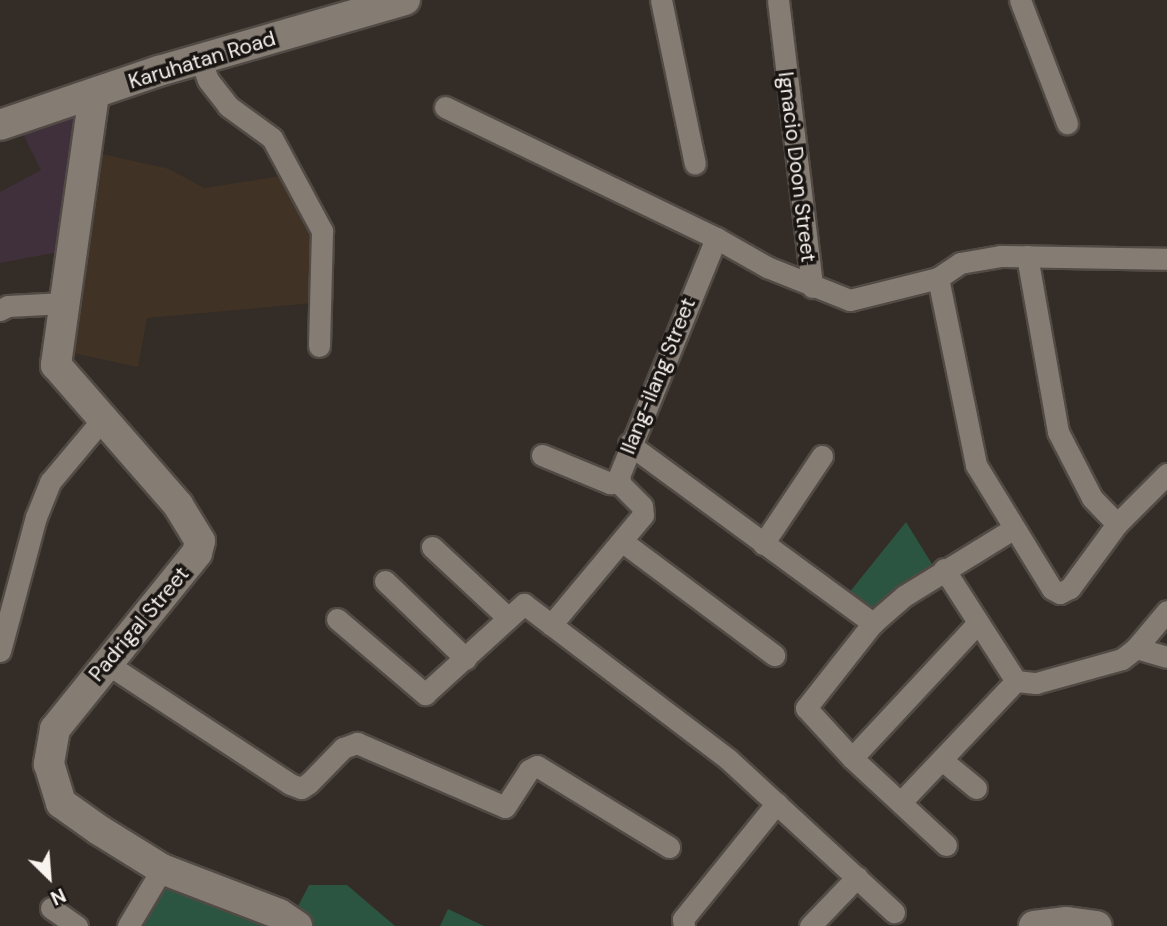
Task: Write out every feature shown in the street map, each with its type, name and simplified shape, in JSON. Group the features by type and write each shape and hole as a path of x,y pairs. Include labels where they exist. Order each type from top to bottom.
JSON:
{"street":[{"name":"Karuhatan Road","path":"0,125 359,6 405,0"},
{"path":"661,0 695,164"},
{"name":"Ignacio Doon Street","path":"778,0 812,287 850,300 938,278 960,263 1027,256 1167,259"},
{"path":"1020,0 1067,123"},
{"path":"200,59 208,80 229,106 272,138 322,231 319,346"},
{"name":"Padrigal Street","path":"94,94 56,365 100,421 178,505 200,541 197,553 55,729 49,764 61,803 162,869 279,914 297,926"},
{"path":"445,107 812,287"},
{"name":"Ilang-ilang Street","path":"551,625 623,542 644,510 619,481 629,444 716,238"},
{"path":"1027,256 1058,432 1092,498 1117,524"},
{"path":"938,278 976,465 1052,589 1060,593 1070,587 1117,524 1167,474"},
{"path":"0,310 64,303"},
{"path":"0,651 36,517 50,482 100,421"},
{"path":"629,444 873,623"},
{"path":"542,455 610,483 619,481"},
{"path":"763,544 822,456"},
{"path":"946,845 852,758 806,708 873,623 944,569 1013,529"},
{"path":"623,542 774,655"},
{"path":"432,547 507,617"},
{"path":"944,569 1016,681"},
{"path":"385,582 466,659"},
{"path":"337,619 421,693 433,691 507,617 524,604 728,759 894,912"},
{"path":"1016,681 1036,683 1122,659 1136,648 1167,611"},
{"path":"852,758 978,623"},
{"path":"1136,648 1167,657"},
{"path":"106,663 290,785 300,788 309,783 343,748 357,743 505,807 529,770 537,766 668,848"},
{"path":"901,802 1016,681"},
{"path":"942,760 976,788"},
{"path":"684,926 683,919 778,803"},
{"path":"128,926 162,869"},
{"path":"810,926 857,877"},
{"path":"51,908 77,926"},
{"path":"1034,926 1067,922 1097,926"}],"shaded area":[{"path":"83,109 64,251 0,263 0,192 41,170 20,128"},
{"path":"93,152 169,169 204,188 288,175 319,232 313,303 147,318 138,367 63,351"}],"green space":[{"path":"906,522 932,564 868,612 848,594"},
{"path":"159,880 265,926 136,926"},
{"path":"309,885 347,885 395,926 304,926 296,910"},
{"path":"448,909 484,926 440,926"}]}
